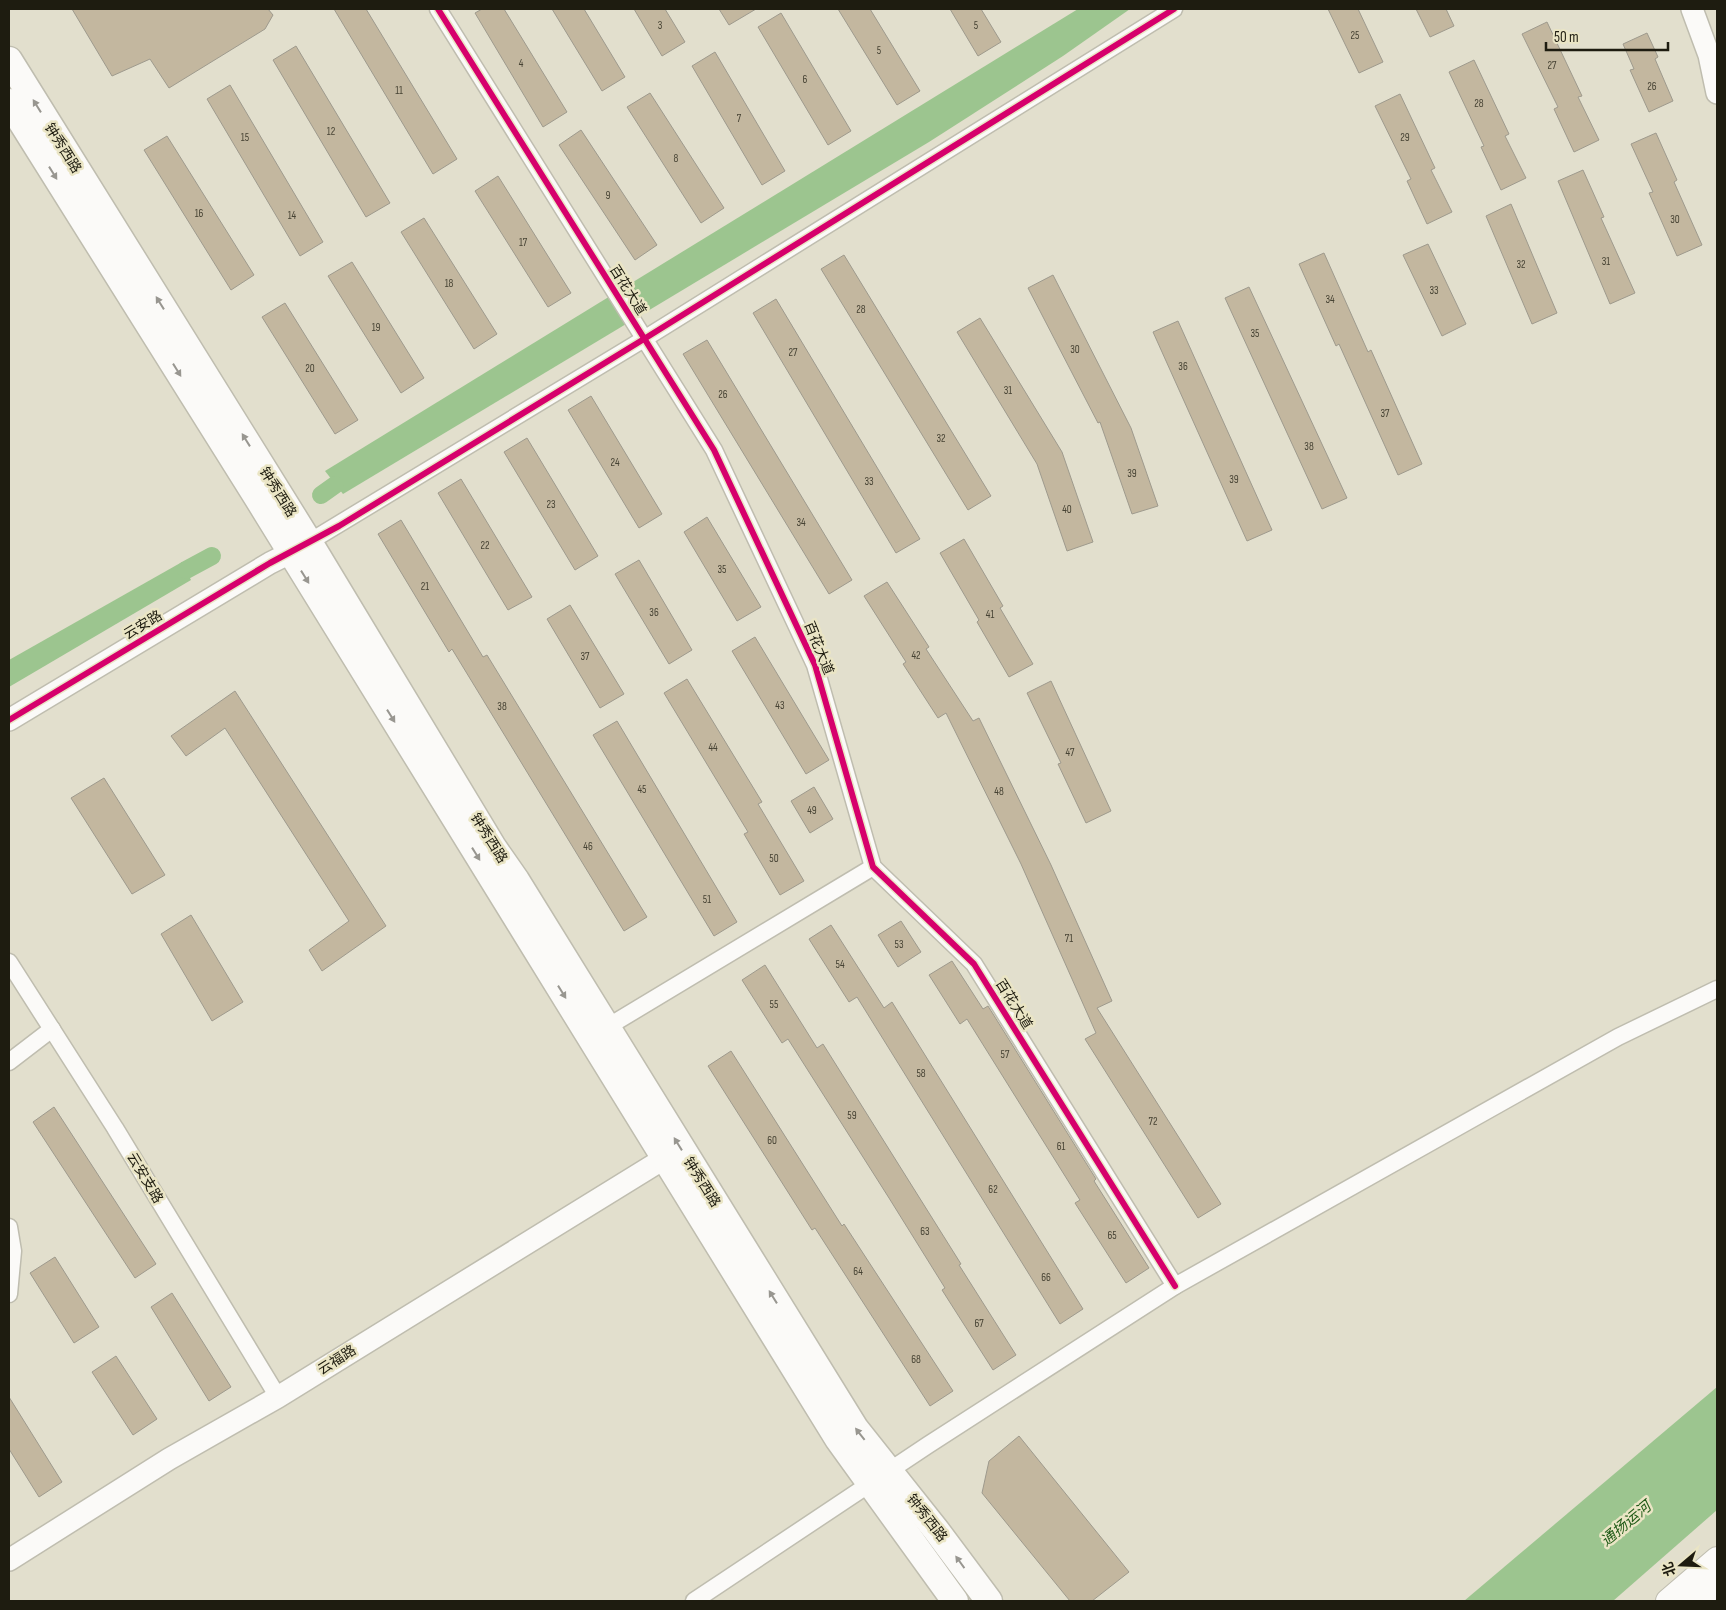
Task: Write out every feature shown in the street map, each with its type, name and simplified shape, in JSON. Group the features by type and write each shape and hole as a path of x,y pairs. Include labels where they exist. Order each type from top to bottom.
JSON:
{"main road":[{"name":"钟秀西路","path":"9,60 300,547 599,1033 855,1428 880,1478 955,1601"},
{"name":"钟秀西路","path":"9,102 300,547"},
{"name":"钟秀西路","path":"599,1033 665,1158 838,1439 880,1478 989,1601"},
{"path":"1668,1601 1717,1559"},
{"path":"1696,1601 1717,1583"}],"street":[{"name":"百花大道","path":"438,9 502,108 714,450 815,665 873,867 974,964 1175,1286"},
{"path":"300,547 339,526 640,333 1174,9"},
{"path":"1692,9 1709,56 1717,93"},
{"name":"云安路","path":"9,720 270,563 300,547"},
{"path":"599,1033 873,867"},
{"name":"云安支路","path":"9,962 115,1128 278,1397"},
{"path":"694,1601 1175,1286 1618,1036 1717,989"},
{"path":"9,1062 52,1029"},
{"name":"云福路","path":"9,1560 169,1459 278,1397 665,1158"},
{"path":"9,1227 13,1251 9,1294"}],"water":[{"path":"1078,9 1130,9 1063,56 929,142 343,494 325,471"},
{"path":"182,562 191,580 9,687 9,660"},
{"name":"通扬运河","path":"1717,1387 1717,1510 1613,1601 1464,1601"}],"building":[{"path":"72,9 268,9 273,15 265,29 169,88 150,59 112,76"},
{"path":"334,9 366,9 457,159 433,174"},
{"path":"482,9 504,9 567,112 543,127 475,13"},
{"path":"552,9 584,9 625,77 602,91"},
{"path":"634,9 665,9 685,42 662,56"},
{"path":"719,9 756,9 729,25"},
{"path":"838,9 870,9 920,91 897,105"},
{"path":"950,9 981,9 1001,42 978,56"},
{"path":"1328,9 1358,9 1383,62 1359,73"},
{"path":"1416,9 1446,9 1454,26 1430,37"},
{"path":"781,13 851,131 828,145 758,27"},
{"path":"1547,22 1582,96 1578,97 1599,140 1574,152 1554,109 1558,107 1522,34"},
{"path":"1647,33 1658,57 1655,59 1673,101 1649,112 1630,70 1634,69 1623,44"},
{"path":"296,46 390,203 366,217 273,60"},
{"path":"715,52 785,171 762,185 692,66"},
{"path":"1474,60 1509,134 1505,136 1526,178 1501,190 1481,147 1484,146 1449,72"},
{"path":"230,85 323,242 300,256 207,99"},
{"path":"650,93 724,208 701,223 627,107"},
{"path":"1400,94 1435,168 1431,170 1452,212 1427,224 1407,181 1411,179 1375,106"},
{"path":"581,130 657,245 635,260 559,145"},
{"path":"1656,133 1677,180 1674,182 1702,245 1677,256 1649,193 1653,192 1631,144"},
{"path":"167,136 254,275 231,290 144,150"},
{"path":"1583,170 1604,217 1601,218 1635,293 1610,304 1558,181"},
{"path":"498,176 571,293 548,307 475,191"},
{"path":"1511,204 1557,313 1532,324 1486,216"},
{"path":"424,218 497,334 474,349 401,232"},
{"path":"1428,244 1466,324 1442,336 1403,255"},
{"path":"1324,253 1368,352 1371,350 1422,464 1398,475 1339,344 1336,346 1299,264"},
{"path":"844,255 991,496 968,510 821,269"},
{"path":"352,262 424,378 401,393 328,276"},
{"path":"1053,275 1131,428 1158,506 1132,514 1100,422 1098,423 1028,288"},
{"path":"1249,287 1347,498 1322,509 1225,298"},
{"path":"776,299 920,539 896,553 753,313"},
{"path":"285,303 358,420 335,434 262,317"},
{"path":"980,318 1062,452 1093,542 1067,551 1037,464 957,332"},
{"path":"1178,321 1272,530 1247,541 1153,332"},
{"path":"707,340 852,580 829,594 683,354"},
{"path":"591,396 662,514 639,528 568,410"},
{"path":"527,438 598,556 575,570 504,452"},
{"path":"461,479 532,597 508,610 438,493"},
{"path":"707,517 761,607 737,621 684,532"},
{"path":"401,520 483,657 487,655 647,917 624,931 452,649 449,652 378,534"},
{"path":"964,539 1003,606 1000,608 1033,664 1009,677 977,622 979,620 940,553"},
{"path":"639,560 692,650 669,664 615,574"},
{"path":"887,582 929,647 926,649 973,721 979,718 1051,865 1112,1001 1097,1008 1221,1204 1198,1218 1085,1039 1096,1033 1021,864 946,713 938,718 903,664 906,662 864,596"},
{"path":"570,605 624,694 600,708 547,619"},
{"path":"755,637 829,760 806,774 732,651"},
{"path":"687,679 762,802 758,804 804,881 780,895 744,834 748,832 664,693"},
{"path":"1051,681 1111,811 1086,823 1058,764 1061,763 1027,693"},
{"path":"235,691 386,926 322,971 309,950 349,921 225,728 186,756 171,736"},
{"path":"617,721 737,922 714,936 593,735"},
{"path":"104,778 165,875 132,894 71,798"},
{"path":"814,787 833,819 810,833 791,801"},
{"path":"191,915 243,1002 212,1021 161,934"},
{"path":"901,921 921,952 898,967 878,935"},
{"path":"831,925 884,1008 892,1002 1083,1309 1060,1324 857,997 849,1002 809,939"},
{"path":"952,961 983,1009 988,1006 1149,1268 1126,1283 1075,1203 1080,1200 967,1019 960,1024 929,975"},
{"path":"765,965 817,1048 823,1044 1016,1355 993,1370 942,1290 945,1288 788,1039 782,1043 742,980"},
{"path":"731,1051 842,1226 844,1224 953,1391 930,1406 815,1228 812,1230 708,1066"},
{"path":"54,1107 156,1264 135,1278 33,1122"},
{"path":"55,1257 99,1327 74,1343 30,1273"},
{"path":"172,1293 231,1387 209,1401 151,1307"},
{"path":"116,1356 157,1419 133,1435 92,1372"},
{"path":"9,1397 62,1482 39,1497 9,1449"},
{"path":"1019,1436 1129,1572 1092,1601 1070,1601 982,1493 989,1461"}],"waterway":[{"path":"321,495 335,485"},
{"path":"186,570 212,556"}],"cycle path":[{"path":"438,9 714,450 815,665 873,867 974,964 1175,1286"},
{"path":"9,720 270,563 339,526 644,339 1174,9"}]}
